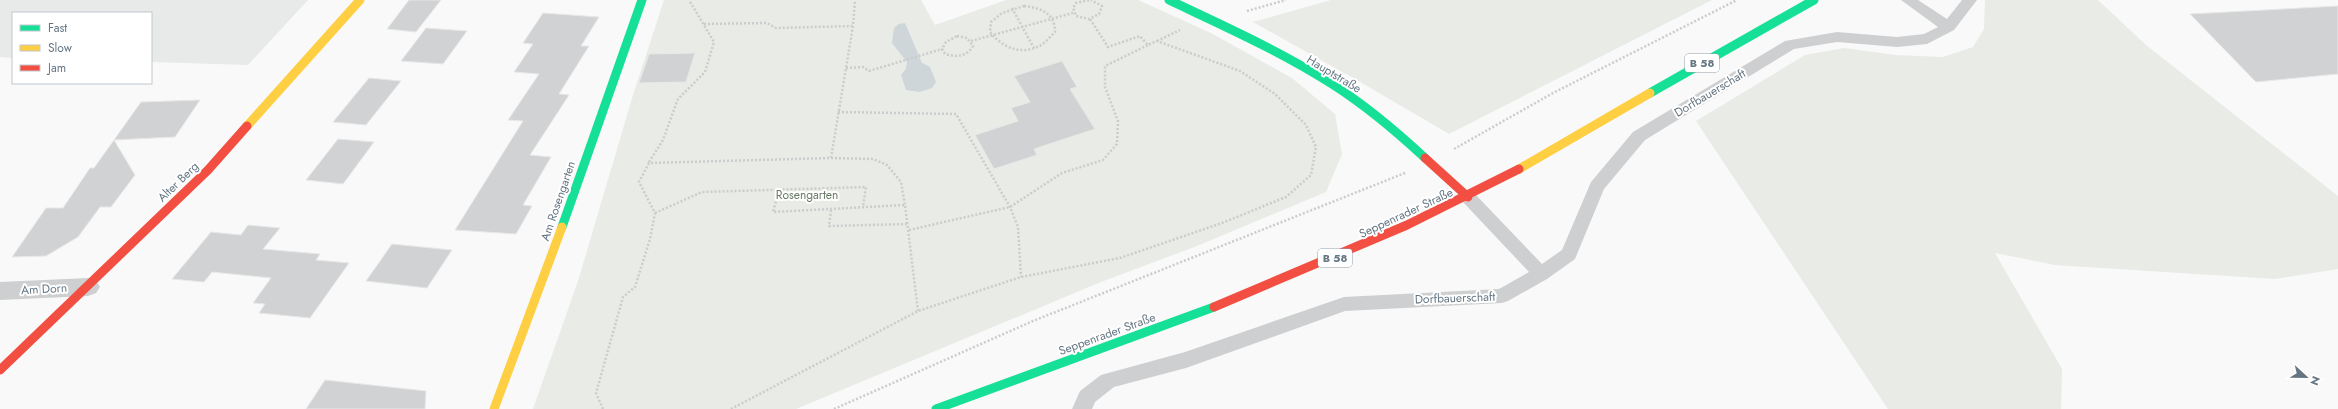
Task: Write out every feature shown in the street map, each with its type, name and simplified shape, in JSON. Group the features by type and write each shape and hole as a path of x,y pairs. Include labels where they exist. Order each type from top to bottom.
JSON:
{"street":[{"name":"Alter Berg","path":"0,370 208,170 360,0"},
{"name":"Am Rosengarten","path":"494,409 553,252 642,0"},
{"name":"Hauptstraße","path":"1169,0 1216,21 1338,88 1362,105 1468,197"},
{"name":"Seppenrader Straße","path":"936,409 1200,313 1358,249 1468,197 1591,129 1689,70 1814,0"},
{"name":"Am Dorn","path":"0,290 88,287"}],"lane":[{"path":"1908,0 1949,27"},
{"name":"Dorfbauerschaft","path":"1082,409 1087,396 1108,381 1186,360 1344,304 1416,299 1502,296 1541,274 1569,254 1597,186 1639,136 1790,45 1837,37 1897,42 1927,39 1949,27 1970,0"},
{"path":"1468,197 1541,274"}],"path":[{"path":"603,409 596,393 623,297 635,287 650,239 655,213 639,182 663,140 678,99 705,72 714,42 689,0"},
{"path":"831,158 853,26 855,0"},
{"path":"1090,0 1098,2 1102,6 1102,12 1098,16 1090,19 1080,18 1073,13 1073,8 1076,3 1090,0"},
{"path":"1216,21 1286,0"},
{"path":"834,409 1033,321 1430,163 1553,93 1737,0"},
{"path":"1024,6 1047,12 1054,18 1055,32 1043,44 1034,48 1023,49 1003,46 990,36 989,28 993,19 1000,12 1012,8 1024,6"},
{"path":"1012,8 1034,48"},
{"path":"971,41 1073,13"},
{"path":"1090,19 1108,47 1140,36 1148,45"},
{"path":"704,24 767,23 776,28 853,26"},
{"path":"957,36 966,37 971,41 973,46 971,50 961,56 945,54 942,49 943,43 948,39 957,36"},
{"path":"731,409 918,312 1022,277 1120,258 1222,223 1286,197 1311,175 1316,147 1306,125 1275,94 1240,71 1157,41 1106,66 1104,87 1118,121 1117,144 1103,160 1062,173 1010,207 909,230"},
{"path":"846,68 863,67 869,71 942,49"},
{"path":"838,112 956,114 1010,207 1018,226 1022,277"},
{"path":"649,163 831,158 873,159 887,165 901,182 909,230 918,312"},
{"path":"655,213 702,192 866,187 863,208"},
{"path":"779,190 773,212 905,205"},
{"path":"831,210 829,226 908,224"}],"shaded area":[{"path":"0,0 308,0 248,65 152,62 152,12 12,12 12,58 0,57"},
{"path":"905,23 922,63 930,67 936,82 932,88 920,92 906,90 901,75 906,69 907,62 892,43 894,28 899,24"}],"green space":[{"name":"Rosengarten","path":"664,0 921,0 935,25 1006,0 1138,0 1211,33 1292,78 1335,114 1342,154 1326,192 1197,246 1101,282 796,409 533,409 578,281 633,95"},
{"path":"1331,0 1712,0 1449,134 1253,22"},
{"path":"1985,0 2098,0 2146,45 2338,196 2338,269 2275,279 2055,265 1995,253 2062,369 2061,409 1888,409 1696,121 1805,55 1844,48 1895,55 1943,57 1973,47 1984,29"}],"building":[{"path":"409,0 441,0 416,32 387,29"},
{"path":"2338,6 2338,74 2256,82 2190,14"},
{"path":"543,13 599,17 581,46 589,46 559,94 569,95 530,155 551,157 523,205 532,206 516,234 455,230 523,121 508,120 539,74 514,72 533,44 523,43"},
{"path":"426,28 467,31 443,64 401,61"},
{"path":"695,53 686,82 639,83 649,54"},
{"path":"1062,61 1077,87 1070,89 1095,129 1034,149 1037,155 994,169 975,135 1018,121 1011,108 1030,102 1014,76"},
{"path":"369,78 401,81 366,125 333,122"},
{"path":"200,100 175,137 114,140 141,102"},
{"path":"338,139 374,142 343,184 306,180"},
{"path":"114,140 135,175 111,207 100,207 78,237 46,256 12,257 46,208 63,208 90,168 94,168"},
{"path":"248,225 280,228 263,249 320,254 316,260 349,263 310,318 259,313 265,304 253,303 271,278 212,272 204,282 172,279 211,232 241,235"},
{"path":"392,244 452,250 427,288 366,281"},
{"path":"325,380 426,391 425,409 306,409"}],"traffic: fast":[{"path":"562,227 642,0"},
{"path":"1169,0 1264,45 1333,84 1372,113 1425,158"},
{"path":"1650,93 1814,0"},
{"path":"936,409 1214,307"}],"traffic: slow":[{"path":"247,126 360,0"},
{"path":"1519,169 1650,93"},
{"path":"494,409 562,227"}],"traffic: jam":[{"path":"0,370 208,170 247,126"},
{"path":"1425,158 1468,197"},
{"path":"1214,307 1407,225 1482,189 1519,169"}]}
